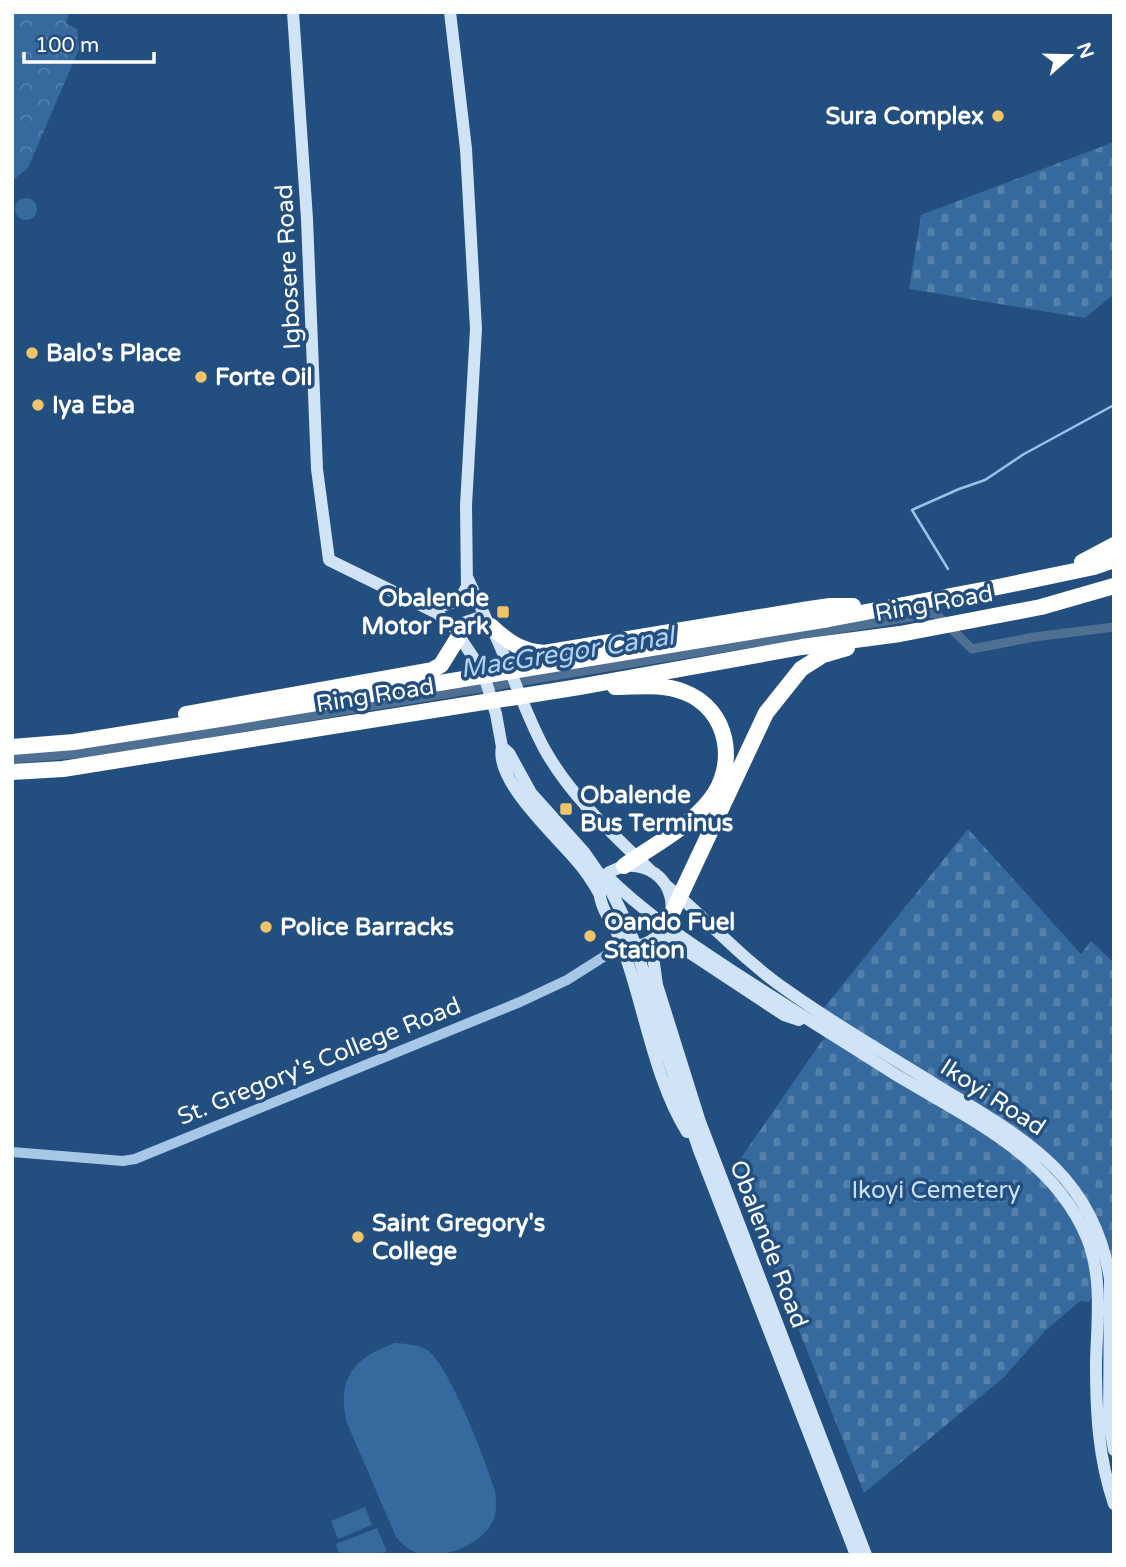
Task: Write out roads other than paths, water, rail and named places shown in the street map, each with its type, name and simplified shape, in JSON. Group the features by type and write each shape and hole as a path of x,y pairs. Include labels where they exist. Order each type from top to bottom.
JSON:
{"highway":[{"path":"1045,577 1087,560 1114,545"},
{"name":"Ring Road","path":"12,747 74,742 267,712 894,607 1045,577 1114,560"},
{"name":"Ring Road","path":"12,772 63,769 579,687 744,656 900,634 1041,607 1114,586"},
{"path":"1041,607 1114,598"},
{"path":"490,624 513,645 530,652 558,652 830,606 894,607"},
{"path":"144,729 197,712 438,667 459,634"},
{"path":"673,898 729,795 766,713 777,696 801,669 822,655 900,634"},
{"path":"579,687 672,688 697,699 715,715 725,739 725,773 721,785 708,803 631,862"},
{"path":"12,782 45,777 63,769"}],"main road":[{"name":"Igbosere Road","path":"293,12 308,252 317,469 329,560"},
{"path":"425,607 443,607 455,601 464,595 468,579 467,483 476,329 466,149 450,12"},
{"name":"Obalende Road","path":"329,560 437,613 459,634 483,672 502,747 509,753 516,771 531,793 584,852 611,891 630,931 699,1150 856,1555"},
{"path":"468,579 546,752 564,779 631,862 652,872 673,898 667,925 655,939 634,945 625,944"},
{"path":"459,634 463,623 472,618 490,624"},
{"path":"502,747 500,754 511,780 538,817 576,859 600,895"},
{"name":"Ikoyi Road","path":"584,852 633,901 674,932 790,1009 1021,1153 1054,1182 1087,1238 1097,1277 1098,1439 1114,1504"},
{"path":"600,895 602,878 631,862"},
{"name":"Obalende Road","path":"600,895 625,944 666,1086 680,1120 699,1150"},
{"name":"Ikoyi Road","path":"673,898 786,990 1023,1138 1059,1170 1071,1185 1094,1224 1109,1269 1109,1422 1114,1450"},
{"name":"Obalende Road","path":"655,939 657,985 700,1122 866,1555"},
{"path":"655,939 687,951 784,1015 817,1026"}],"street":[{"name":"St. Gregory's College Road","path":"12,1152 123,1161 135,1159 520,1002 568,980 625,944"}],"waterway":[{"path":"948,569 912,510 985,480 1024,454 1114,405"},
{"path":"935,613 941,605"},
{"name":"MacGregor Canal","path":"12,759 87,753 935,613 972,649 1034,637 1114,627"}],"place":[{"name":"Sura Complex","path":"998,116"},
{"name":"Balo's Place","path":"32,353"},
{"name":"Forte Oil","path":"201,377"},
{"name":"Iya Eba","path":"38,405"},
{"name":"Obalende Motor Park","path":"503,612"},
{"name":"Obalende Bus Terminus","path":"566,809"},
{"name":"Police Barracks","path":"266,927"},
{"name":"Oando Fuel Station","path":"590,936"},
{"name":"Saint Gregory's College","path":"358,1237"}],"park label":[{"name":"Ikoyi Cemetery","path":"936,1190"}]}
